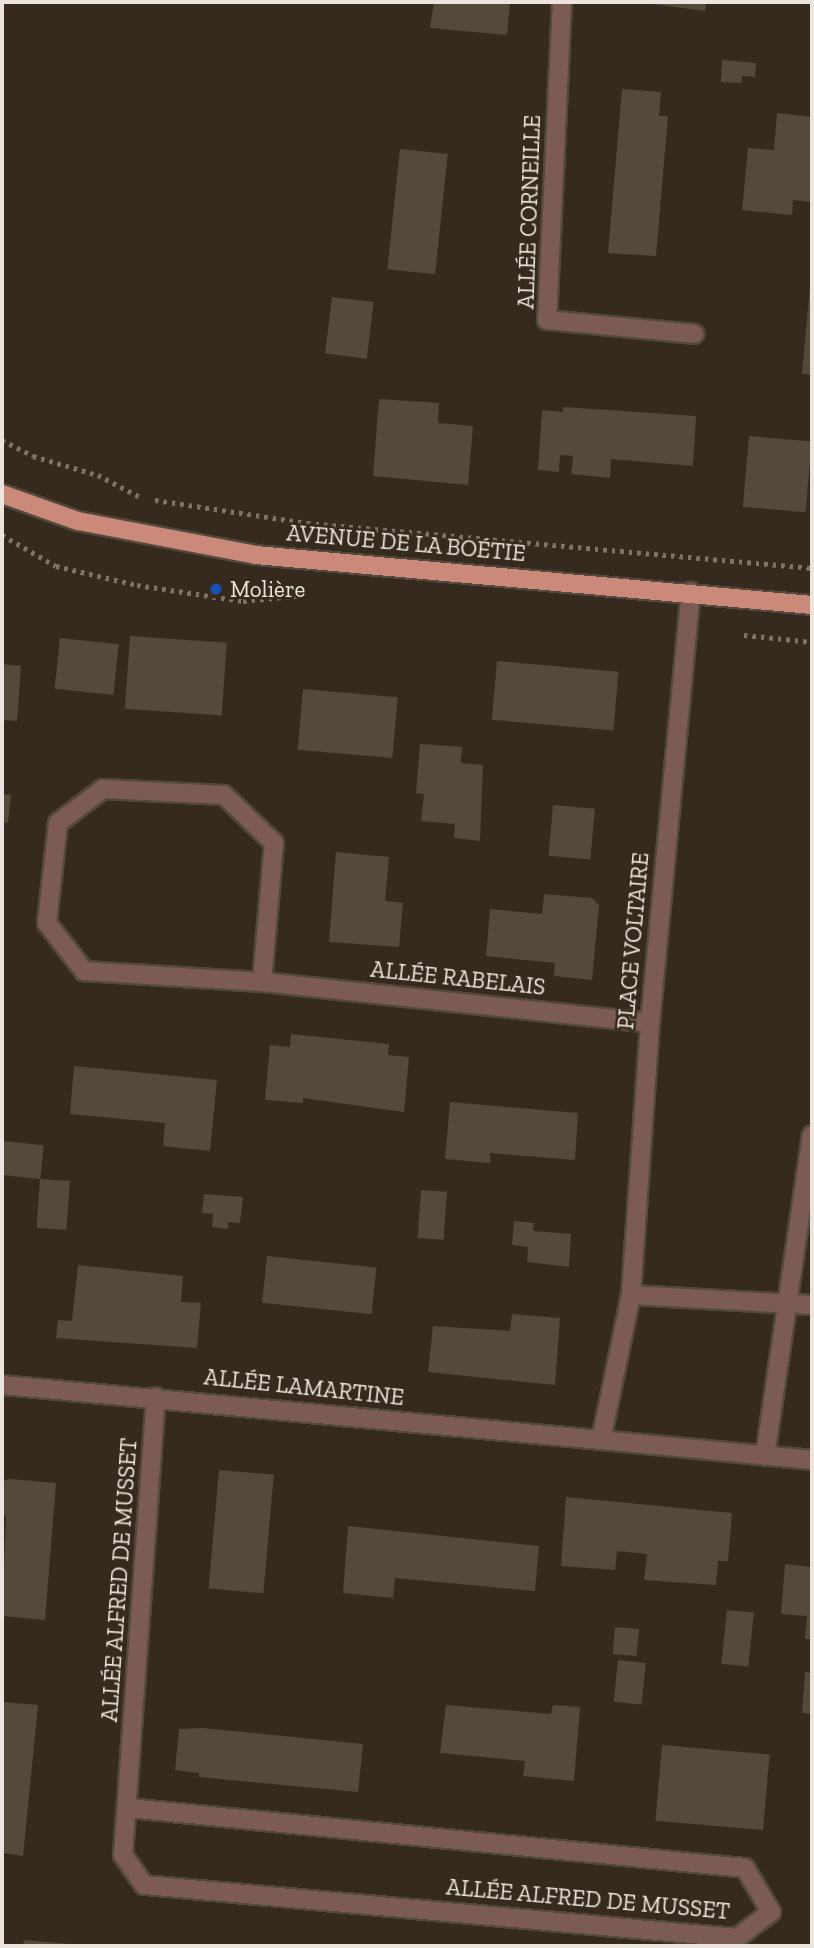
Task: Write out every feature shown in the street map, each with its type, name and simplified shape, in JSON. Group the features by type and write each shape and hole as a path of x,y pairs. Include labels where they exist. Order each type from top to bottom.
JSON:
{"main road":[{"name":"AVENUE DE LA BOÉTIE","path":"2,494 78,521 256,555 691,592 812,605"}],"street":[{"name":"ALLÉE CORNEILLE","path":"562,2 547,320 694,334"},
{"name":"PLACE VOLTAIRE","path":"601,1440 632,1295 650,1023 691,592"},
{"name":"ALLÉE RABELAIS","path":"262,982 274,843 224,795 103,789 58,822 47,923 84,971 262,982 650,1023"},
{"path":"765,1456 790,1303 812,1135"},
{"path":"632,1295 812,1305"},
{"name":"ALLÉE LAMARTINE","path":"2,1385 156,1397 812,1460"},
{"name":"ALLÉE ALFRED DE MUSSET","path":"128,1808 745,1868 771,1912 737,1938 144,1885 123,1855 156,1397"}],"path":[{"path":"2,440 33,456 98,475 138,497 307,523 812,568"}],"building":[{"path":"434,2 510,2 507,35 430,28"},
{"path":"637,2 706,2 705,11"},
{"path":"722,60 756,63 755,77 742,76 742,83 721,82"},
{"path":"622,89 661,92 659,116 668,116 656,256 608,253"},
{"path":"777,113 812,117 812,202 793,200 792,215 742,210 748,148 774,150"},
{"path":"400,149 448,154 435,274 387,269"},
{"path":"810,285 812,286 812,375 802,374"},
{"path":"332,297 374,302 367,359 325,354"},
{"path":"379,399 439,403 438,423 473,426 468,485 373,476"},
{"path":"563,407 696,416 693,466 611,459 610,478 571,474 573,456 560,455 559,472 538,470 542,410 563,412"},
{"path":"749,436 812,441 806,512 743,507"},
{"path":"130,636 227,643 222,716 125,709"},
{"path":"60,638 119,644 113,695 55,689"},
{"path":"497,661 619,672 613,730 492,720"},
{"path":"2,664 21,666 17,721 2,720"},
{"path":"303,689 398,697 392,758 298,750"},
{"path":"420,744 462,747 461,763 483,765 480,841 454,838 455,824 421,821 424,794 416,793"},
{"path":"2,794 11,795 8,823 2,822"},
{"path":"553,805 595,809 590,859 549,856"},
{"path":"336,852 389,857 385,901 403,903 399,947 329,942"},
{"path":"544,894 592,898 599,905 592,980 554,976 555,963 486,956 490,909 542,914"},
{"path":"291,1034 389,1044 388,1055 409,1057 404,1112 303,1098 303,1103 265,1100 270,1045 290,1047"},
{"path":"74,1066 217,1080 210,1151 163,1146 165,1123 70,1114"},
{"path":"450,1102 578,1113 575,1160 490,1153 490,1163 445,1159"},
{"path":"3,1141 44,1145 40,1179 2,1175"},
{"path":"40,1179 70,1181 67,1230 37,1228"},
{"path":"421,1190 447,1192 444,1240 418,1238"},
{"path":"204,1194 243,1197 240,1223 228,1222 228,1229 212,1227 213,1214 202,1213"},
{"path":"514,1221 534,1223 533,1231 571,1234 569,1267 527,1262 528,1247 512,1245"},
{"path":"267,1256 376,1267 371,1314 262,1303"},
{"path":"78,1265 183,1276 181,1302 201,1303 197,1348 56,1338 58,1320 72,1321"},
{"path":"512,1314 560,1318 555,1385 428,1372 433,1326 510,1331"},
{"path":"219,1470 274,1475 263,1593 209,1589"},
{"path":"10,1479 56,1483 45,1620 2,1616 6,1516 2,1516 2,1481"},
{"path":"566,1497 732,1513 728,1561 718,1561 716,1585 644,1580 647,1554 617,1551 615,1570 561,1566"},
{"path":"348,1526 539,1546 535,1591 395,1578 393,1598 343,1593"},
{"path":"785,1564 812,1567 812,1639 805,1639 807,1616 781,1614"},
{"path":"727,1610 754,1613 748,1667 721,1664"},
{"path":"615,1627 639,1629 637,1656 613,1654"},
{"path":"618,1660 646,1663 641,1705 614,1702"},
{"path":"805,1672 812,1673 812,1714 802,1713"},
{"path":"2,1702 38,1705 23,1856 2,1853"},
{"path":"446,1705 551,1714 553,1705 580,1707 574,1781 523,1776 525,1761 440,1753"},
{"path":"203,1728 363,1744 358,1792 199,1777 199,1773 175,1770 179,1729"},
{"path":"662,1745 770,1754 763,1830 655,1821"},
{"path":"24,1940 71,1944 71,1946 23,1946"}],"place":[{"name":"Molière","path":"216,589"}]}
